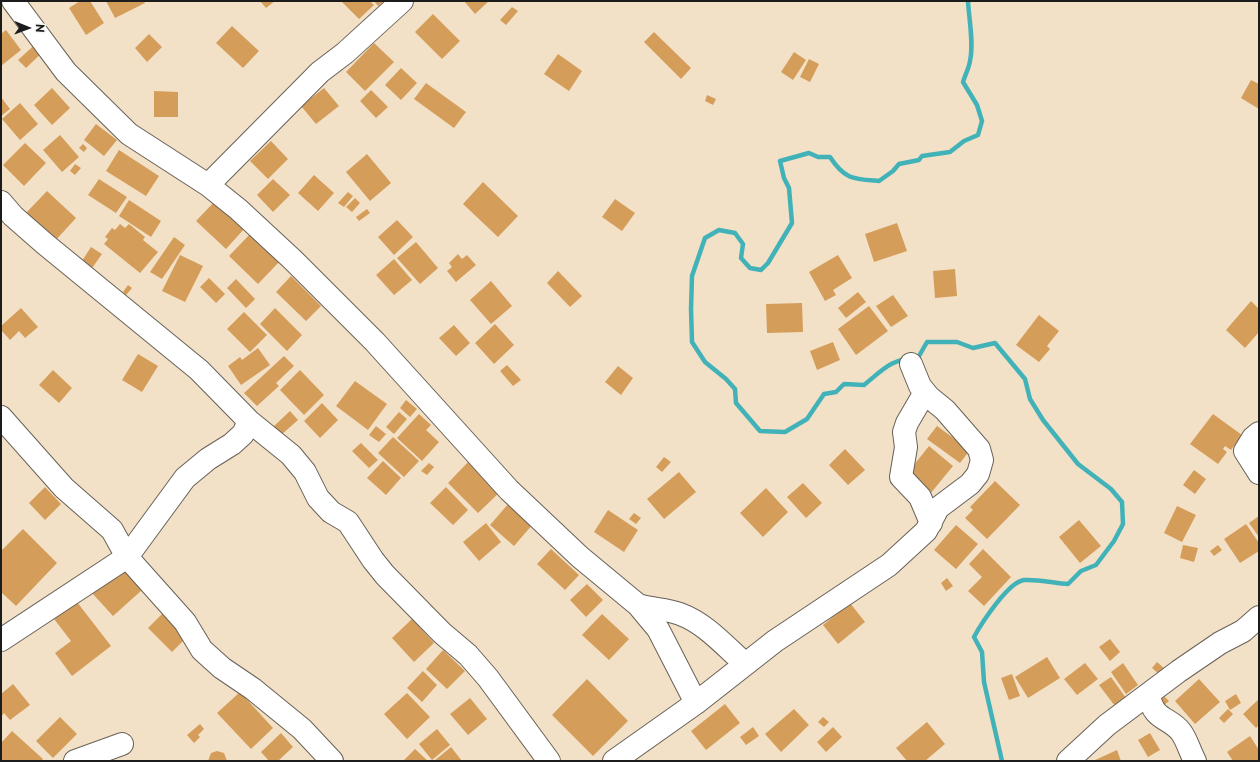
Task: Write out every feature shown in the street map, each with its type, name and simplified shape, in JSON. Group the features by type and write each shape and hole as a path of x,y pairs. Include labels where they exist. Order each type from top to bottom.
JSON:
{"street":[{"path":"13,1 66,72 129,134 208,184 238,208 293,260 375,342 509,490 580,557 638,605 658,628 696,703"},
{"path":"208,184 320,72 345,53 402,1"},
{"path":"1,202 13,216 45,244 198,370 249,421 291,455 305,472 318,498 331,512 348,522 373,560 385,575 442,633 468,655 518,718 549,761"},
{"path":"614,761 696,703 744,663 810,616 889,565 926,531 938,508 970,484 978,474 982,460 979,449 945,410 929,397 920,386 911,364"},
{"path":"929,397 921,399 907,423 904,432 906,447 901,478 920,497 931,523"},
{"path":"1,417 64,488 112,530 127,557 186,622 202,650 222,668 302,729 332,761"},
{"path":"1,640 127,557 171,495 185,478 208,459 232,444 243,434 249,421"},
{"path":"1259,433 1253,438 1246,452 1259,473"},
{"path":"638,605 680,614 697,622 744,663"},
{"path":"1068,761 1107,725 1149,695 1179,671 1220,643 1243,631 1259,617"},
{"path":"1149,695 1151,705 1161,718 1181,732 1194,761"},
{"path":"75,761 122,744"}],"building":[{"path":"80,1 90,1 104,23 86,35 69,8"},
{"path":"106,1 144,1 145,3 115,18"},
{"path":"260,1 275,1 266,8"},
{"path":"341,1 370,1 374,5 359,19"},
{"path":"374,1 384,1 378,6"},
{"path":"464,1 489,1 475,14"},
{"path":"512,7 518,11 506,25 500,20"},
{"path":"433,14 460,41 442,59 415,32"},
{"path":"232,26 259,51 243,68 216,43"},
{"path":"6,30 21,50 1,66 1,34"},
{"path":"654,32 691,68 681,79 644,42"},
{"path":"149,34 162,47 147,62 135,48"},
{"path":"40,40 47,48 26,68 18,60"},
{"path":"374,43 394,62 365,91 346,72"},
{"path":"794,52 806,60 793,80 781,72"},
{"path":"558,54 582,71 569,91 544,74"},
{"path":"809,59 819,64 810,82 800,77"},
{"path":"401,68 417,83 401,100 385,85"},
{"path":"1251,80 1259,84 1259,109 1241,98"},
{"path":"426,83 466,112 454,128 414,99"},
{"path":"52,88 70,108 52,125 34,105"},
{"path":"324,88 339,106 316,124 301,106"},
{"path":"371,90 388,107 376,118 360,101"},
{"path":"154,91 178,92 178,117 154,117"},
{"path":"707,95 716,99 713,105 705,101"},
{"path":"1,97 10,109 1,116"},
{"path":"20,103 38,124 20,140 2,119"},
{"path":"96,124 117,140 104,156 84,140"},
{"path":"60,135 79,157 62,172 43,150"},
{"path":"271,141 288,159 268,179 250,161"},
{"path":"25,143 46,163 24,186 3,165"},
{"path":"83,144 87,148 84,152 79,148"},
{"path":"119,150 159,176 146,196 106,171"},
{"path":"367,154 391,183 370,201 346,172"},
{"path":"75,164 81,168 75,175 70,171"},
{"path":"314,175 334,193 318,211 298,193"},
{"path":"99,179 127,197 116,213 88,195"},
{"path":"273,179 290,195 273,212 257,195"},
{"path":"483,182 518,216 498,237 463,204"},
{"path":"47,191 76,218 54,242 25,214"},
{"path":"348,192 353,196 344,207 338,203"},
{"path":"355,198 360,203 352,212 346,207"},
{"path":"615,199 635,213 622,231 602,217"},
{"path":"129,200 161,221 151,237 119,216"},
{"path":"215,201 245,228 226,249 196,221"},
{"path":"367,209 370,213 359,221 356,217"},
{"path":"397,220 413,237 394,255 378,237"},
{"path":"897,223 907,251 874,262 865,234"},
{"path":"120,224 125,228 129,224 145,237 143,240 158,252 140,273 104,244 108,239 105,237 112,228 115,230"},
{"path":"251,233 280,261 258,284 229,256"},
{"path":"174,237 185,245 162,279 150,272"},
{"path":"416,242 438,268 420,284 397,258"},
{"path":"91,247 102,254 90,271 80,264"},
{"path":"458,254 462,259 467,255 476,265 456,282 447,271 452,267 449,263"},
{"path":"180,255 203,266 185,302 162,291"},
{"path":"838,255 852,278 833,290 836,295 825,301 809,272"},
{"path":"394,259 412,280 394,295 376,275"},
{"path":"955,269 957,296 935,298 933,271"},
{"path":"558,271 582,296 570,307 547,283"},
{"path":"291,276 321,306 306,321 276,292"},
{"path":"209,278 225,294 216,303 200,287"},
{"path":"236,279 255,299 246,308 227,288"},
{"path":"491,281 512,306 491,324 470,300"},
{"path":"128,285 132,288 126,295 123,292"},
{"path":"858,292 866,302 846,318 838,308"},
{"path":"893,295 908,316 891,327 876,306"},
{"path":"1251,301 1259,309 1259,332 1245,348 1226,330"},
{"path":"802,303 803,332 767,333 766,304"},
{"path":"869,306 888,331 856,355 838,329"},
{"path":"21,308 38,327 25,338 19,331 10,340 1,330 1,326"},
{"path":"275,308 302,335 287,351 260,324"},
{"path":"244,312 267,335 250,352 227,329"},
{"path":"1039,315 1059,331 1047,346 1050,349 1039,362 1016,345"},
{"path":"495,324 514,345 494,364 475,343"},
{"path":"454,325 470,343 456,356 439,338"},
{"path":"833,342 840,360 817,370 810,351"},
{"path":"258,348 270,365 241,385 228,366 240,357 242,360"},
{"path":"138,354 158,366 142,392 122,380"},
{"path":"284,356 294,366 276,383 279,386 257,406 244,393"},
{"path":"507,365 521,380 513,386 500,371"},
{"path":"618,366 633,378 621,395 605,382"},
{"path":"53,370 72,388 59,403 39,385"},
{"path":"300,370 324,395 304,415 280,390"},
{"path":"355,381 387,404 368,430 336,406"},
{"path":"406,400 417,409 410,417 400,408"},
{"path":"322,403 338,420 320,438 304,421"},
{"path":"290,411 298,420 281,435 274,426"},
{"path":"399,412 407,419 394,434 386,427"},
{"path":"419,414 431,425 426,430 439,442 422,461 397,438"},
{"path":"1213,414 1242,435 1231,450 1225,446 1223,449 1227,452 1218,464 1190,444"},
{"path":"376,426 386,434 379,442 369,435"},
{"path":"937,426 970,450 960,463 927,439"},
{"path":"393,437 419,461 404,477 378,453"},
{"path":"361,443 378,460 369,468 352,451"},
{"path":"929,446 953,466 930,494 906,475"},
{"path":"845,449 865,470 848,485 829,465"},
{"path":"664,457 671,462 662,472 656,467"},
{"path":"470,460 501,491 478,513 448,483"},
{"path":"383,461 401,478 386,495 367,478"},
{"path":"429,463 434,467 427,475 421,471"},
{"path":"1194,470 1206,479 1195,494 1183,485"},
{"path":"679,472 696,492 664,519 647,499"},
{"path":"995,481 1020,505 987,539 965,518 973,510 970,507"},
{"path":"803,483 822,503 806,518 787,497"},
{"path":"45,487 61,504 45,520 29,503"},
{"path":"446,487 468,510 453,525 430,503"},
{"path":"766,488 788,512 763,537 740,513"},
{"path":"509,503 533,524 514,546 490,525"},
{"path":"1177,506 1196,515 1182,542 1164,533"},
{"path":"608,510 638,530 624,552 594,532"},
{"path":"634,513 641,518 636,524 629,519"},
{"path":"1259,516 1259,537 1249,523"},
{"path":"1079,520 1101,546 1080,563 1059,537"},
{"path":"486,523 501,542 479,561 463,542"},
{"path":"1246,524 1259,543 1259,551 1240,563 1224,539"},
{"path":"956,525 978,544 956,569 934,550"},
{"path":"23,529 57,563 16,606 1,592 1,551"},
{"path":"1183,545 1198,548 1194,562 1180,558"},
{"path":"1218,545 1222,550 1214,556 1210,551"},
{"path":"551,549 579,575 565,590 537,564"},
{"path":"983,549 1011,577 984,606 968,591 982,577 969,564"},
{"path":"121,567 142,590 113,616 92,593"},
{"path":"947,578 953,586 946,591 941,583"},
{"path":"587,584 603,600 586,617 570,600"},
{"path":"77,602 111,646 72,676 55,653 71,641 54,619"},
{"path":"850,603 865,622 838,644 823,625"},
{"path":"164,612 188,636 172,652 148,628"},
{"path":"602,614 629,639 609,660 582,635"},
{"path":"412,619 434,643 414,662 392,638"},
{"path":"1110,639 1120,652 1110,661 1099,647"},
{"path":"443,650 465,671 447,689 426,669"},
{"path":"1047,657 1060,678 1028,698 1015,677"},
{"path":"1157,662 1165,669 1160,675 1152,668"},
{"path":"1085,663 1098,679 1077,695 1064,679"},
{"path":"1123,663 1138,685 1126,694 1111,672"},
{"path":"423,671 437,685 422,702 407,688"},
{"path":"1012,674 1020,696 1009,700 1001,678"},
{"path":"1111,677 1126,698 1115,706 1099,685"},
{"path":"587,679 628,721 593,756 552,715"},
{"path":"1199,679 1220,702 1195,724 1175,701"},
{"path":"13,684 30,705 10,720 4,713 1,717 1,694"},
{"path":"240,692 273,728 251,749 217,713"},
{"path":"407,693 430,717 407,739 384,714"},
{"path":"1162,694 1169,701 1162,707 1155,699"},
{"path":"1236,694 1241,703 1230,710 1225,701"},
{"path":"470,698 487,719 468,735 450,714"},
{"path":"1259,699 1259,725 1256,728 1243,714"},
{"path":"725,704 740,723 706,750 691,731"},
{"path":"794,709 809,725 781,752 765,734"},
{"path":"1228,709 1233,714 1224,723 1219,718"},
{"path":"60,717 77,734 53,758 36,741"},
{"path":"823,717 829,722 824,727 818,722"},
{"path":"927,722 945,744 925,761 907,761 896,748"},
{"path":"200,724 204,729 198,735 200,737 194,743 187,735"},
{"path":"753,727 759,736 746,745 740,737"},
{"path":"833,727 842,737 826,752 817,742"},
{"path":"437,729 450,745 432,760 419,744"},
{"path":"12,731 43,759 41,761 1,761 1,743"},
{"path":"281,733 293,747 278,761 269,761 261,752"},
{"path":"1150,733 1160,750 1148,757 1138,740"},
{"path":"1250,736 1259,750 1259,761 1233,761 1227,752"},
{"path":"451,747 462,761 434,761"},
{"path":"415,749 428,761 403,761"},
{"path":"1117,750 1121,761 1093,761"},
{"path":"217,751 224,753 227,761 208,761 211,753"}],"waterway":[{"path":"968,1 971,54 969,66 963,82 977,105 982,121 978,135 964,141 950,152 922,156 919,160 899,164 893,171 879,181 863,180 851,177 840,170 830,157 818,157 809,153 780,161 784,178 789,188 792,223 768,263 761,270 750,268 741,258 743,244 735,233 719,230 705,238 692,276 692,342 705,362 726,379 735,389 736,403 760,431 785,432 807,419 824,394 836,392 844,384 864,385 888,366 901,360 919,356 927,342 957,342 973,348 995,343 1025,379 1030,399 1043,420 1078,464 1111,489 1122,502 1123,524 1114,541 1096,565 1081,571 1068,584 1029,580 1018,582 1003,595 974,637 982,652 984,682 1002,761"}]}
